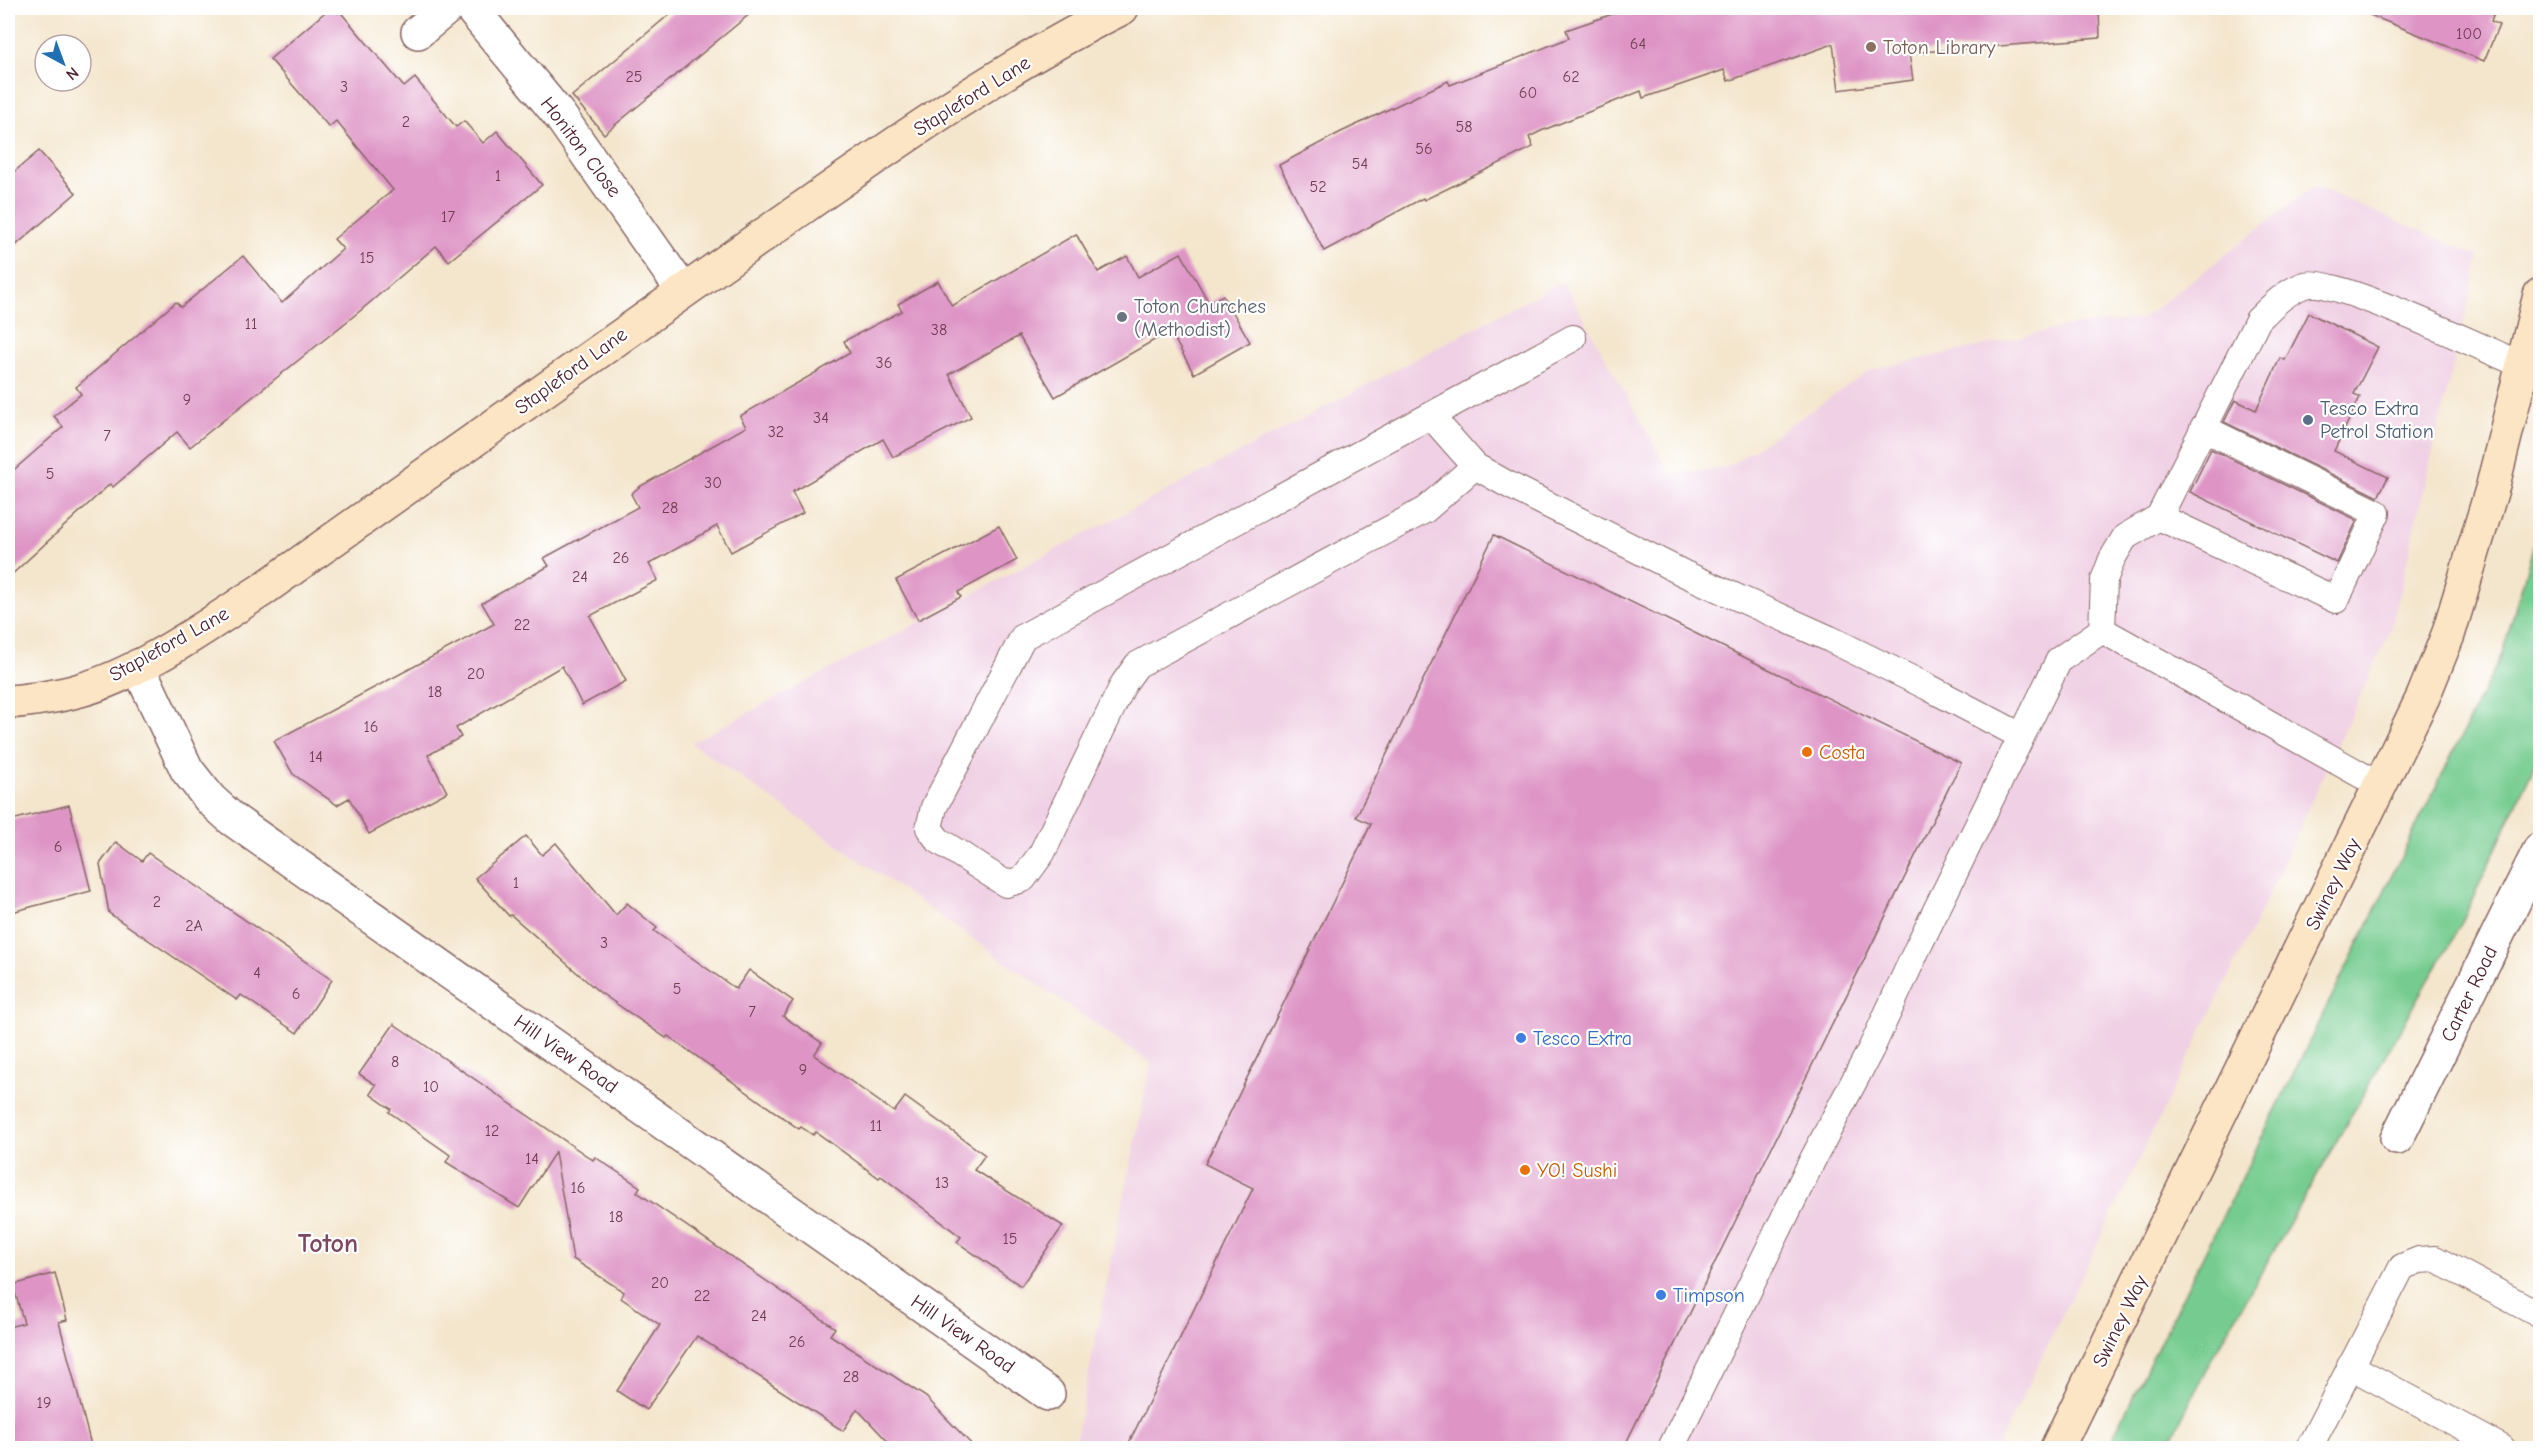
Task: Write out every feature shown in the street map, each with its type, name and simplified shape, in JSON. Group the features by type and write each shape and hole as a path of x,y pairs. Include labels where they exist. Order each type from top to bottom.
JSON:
{"main road":[{"name":"Stapleford Lane","path":"8,702 34,700 82,690 138,666 262,590 878,155 1088,15 1122,8"},
{"name":"Swiney Way","path":"2057,1449 2423,697 2448,635 2492,489 2531,347 2541,295"}],"street":[{"path":"418,32 447,8"},
{"name":"Honiton Close","path":"471,8 560,116 683,291"},
{"name":"Hill View Road","path":"138,666 187,770 210,799 232,819 1048,1394"},
{"name":"Carter Road","path":"2397,1138 2541,849"}],"lane":[{"path":"2102,630 2104,580 2112,559 2126,537 2159,517 2258,320 2280,299 2307,284 2347,291 2531,347"},
{"path":"1475,466 1425,510 1137,665 1124,683 1041,853 1023,879 1006,884 938,840 929,828 934,807 1023,637 1573,338"},
{"path":"1431,416 1475,466 1508,484 1685,574 1830,639 2021,736"},
{"path":"2159,517 2336,600 2377,513 2203,428"},
{"path":"2102,630 2381,786"},
{"path":"1671,1449 1813,1159 1870,1049 2059,660 2102,630"},
{"path":"2309,1449 2402,1267 2419,1260 2435,1259 2541,1315"},
{"path":"2350,1366 2502,1449"}],"shaded area":[{"path":"2314,186 2479,256 2391,629 2260,913 1997,1448 1074,1448 1151,1063 691,743 1563,281 1671,475 1728,467 1871,370 2071,326 2142,319"}],"green space":[{"path":"2540,524 2540,753 2461,924 2212,1358 2167,1448 2121,1448 2110,1443 2502,654"}],"building":[{"path":"330,8 337,8 404,87 415,78 456,127 464,121 483,143 497,131 542,185 449,261 436,246 360,311 190,447 177,432 113,487 110,484 8,578 8,475 63,427 54,416 81,394 76,387 176,302 181,307 243,256 282,303 343,249 334,239 393,190 336,121 329,127 270,59"},
{"path":"677,8 757,8 604,134 572,96"},
{"path":"1630,8 2099,8 2100,38 1909,53 1913,80 1839,90 1833,44 1728,81 1724,70 1643,98 1641,91 1529,137 1533,147 1424,200 1423,198 1324,251 1279,165 1339,133 1448,81 1450,85 1569,38 1566,30"},
{"path":"2355,8 2496,8 2491,21 2499,25 2484,61"},
{"path":"39,151 76,193 8,252 8,177"},
{"path":"1076,234 1098,272 1127,256 1138,277 1181,253 1209,303 1223,295 1250,342 1194,374 1170,331 1055,397 1019,336 949,374 971,417 893,457 883,439 792,492 803,513 731,552 717,526 649,564 658,580 590,616 626,681 582,705 562,666 456,728 461,737 428,755 447,792 369,834 349,798 337,805 293,774 274,741 494,624 482,603 549,566 544,558 638,507 631,494 639,487 746,427 740,416 850,353 844,341 902,311 898,304 938,281 952,306"},
{"path":"2309,313 2378,347 2354,394 2360,397 2334,451 2388,477 2378,497 2224,422 2235,400 2256,410 2280,358 2285,360"},
{"path":"2211,449 2357,520 2337,563 2190,492"},
{"path":"999,526 1017,560 958,592 961,597 918,620 896,580"},
{"name":"Tesco Extra","path":"1494,535 1961,763 1623,1449 1126,1449 1253,1188 1205,1164 1371,824 1356,817"},
{"path":"69,805 91,891 8,913 8,821"},
{"path":"526,836 542,855 556,843 616,915 627,903 657,928 654,931 736,989 749,970 793,1001 783,1016 822,1043 814,1055 894,1112 905,1097 985,1155 974,1170 1063,1226 1021,1286 957,1242 961,1237 881,1176 879,1178 816,1132 813,1135 801,1127 799,1129 668,1036 666,1038 598,991 511,915 509,916 475,878"},
{"path":"116,842 142,861 148,853 332,980 297,1033 241,995 237,1000 109,913 100,864"},
{"path":"394,1024 593,1160 595,1157 640,1187 637,1192 835,1328 830,1335 926,1397 976,1449 895,1449 857,1409 843,1431 697,1336 646,1410 617,1391 660,1325 621,1298 624,1292 573,1259 555,1152 519,1208 446,1162 450,1155 389,1112 391,1109 370,1094 376,1085 359,1074"},
{"path":"55,1273 67,1320 59,1322 92,1449 8,1449 8,1327 24,1323 13,1285"}],"place":[{"name":"Toton Library","path":"1871,47"},
{"name":"Toton Churches (Methodist)","path":"1122,317"},
{"name":"Tesco Extra Petrol Station","path":"2308,420"},
{"name":"Costa","path":"1807,752"},
{"name":"Tesco Extra","path":"1521,1038"},
{"name":"YO! Sushi","path":"1525,1170"},
{"name":"Timpson","path":"1661,1295"}],"district":[{"name":"Toton","path":"328,1244"}]}
